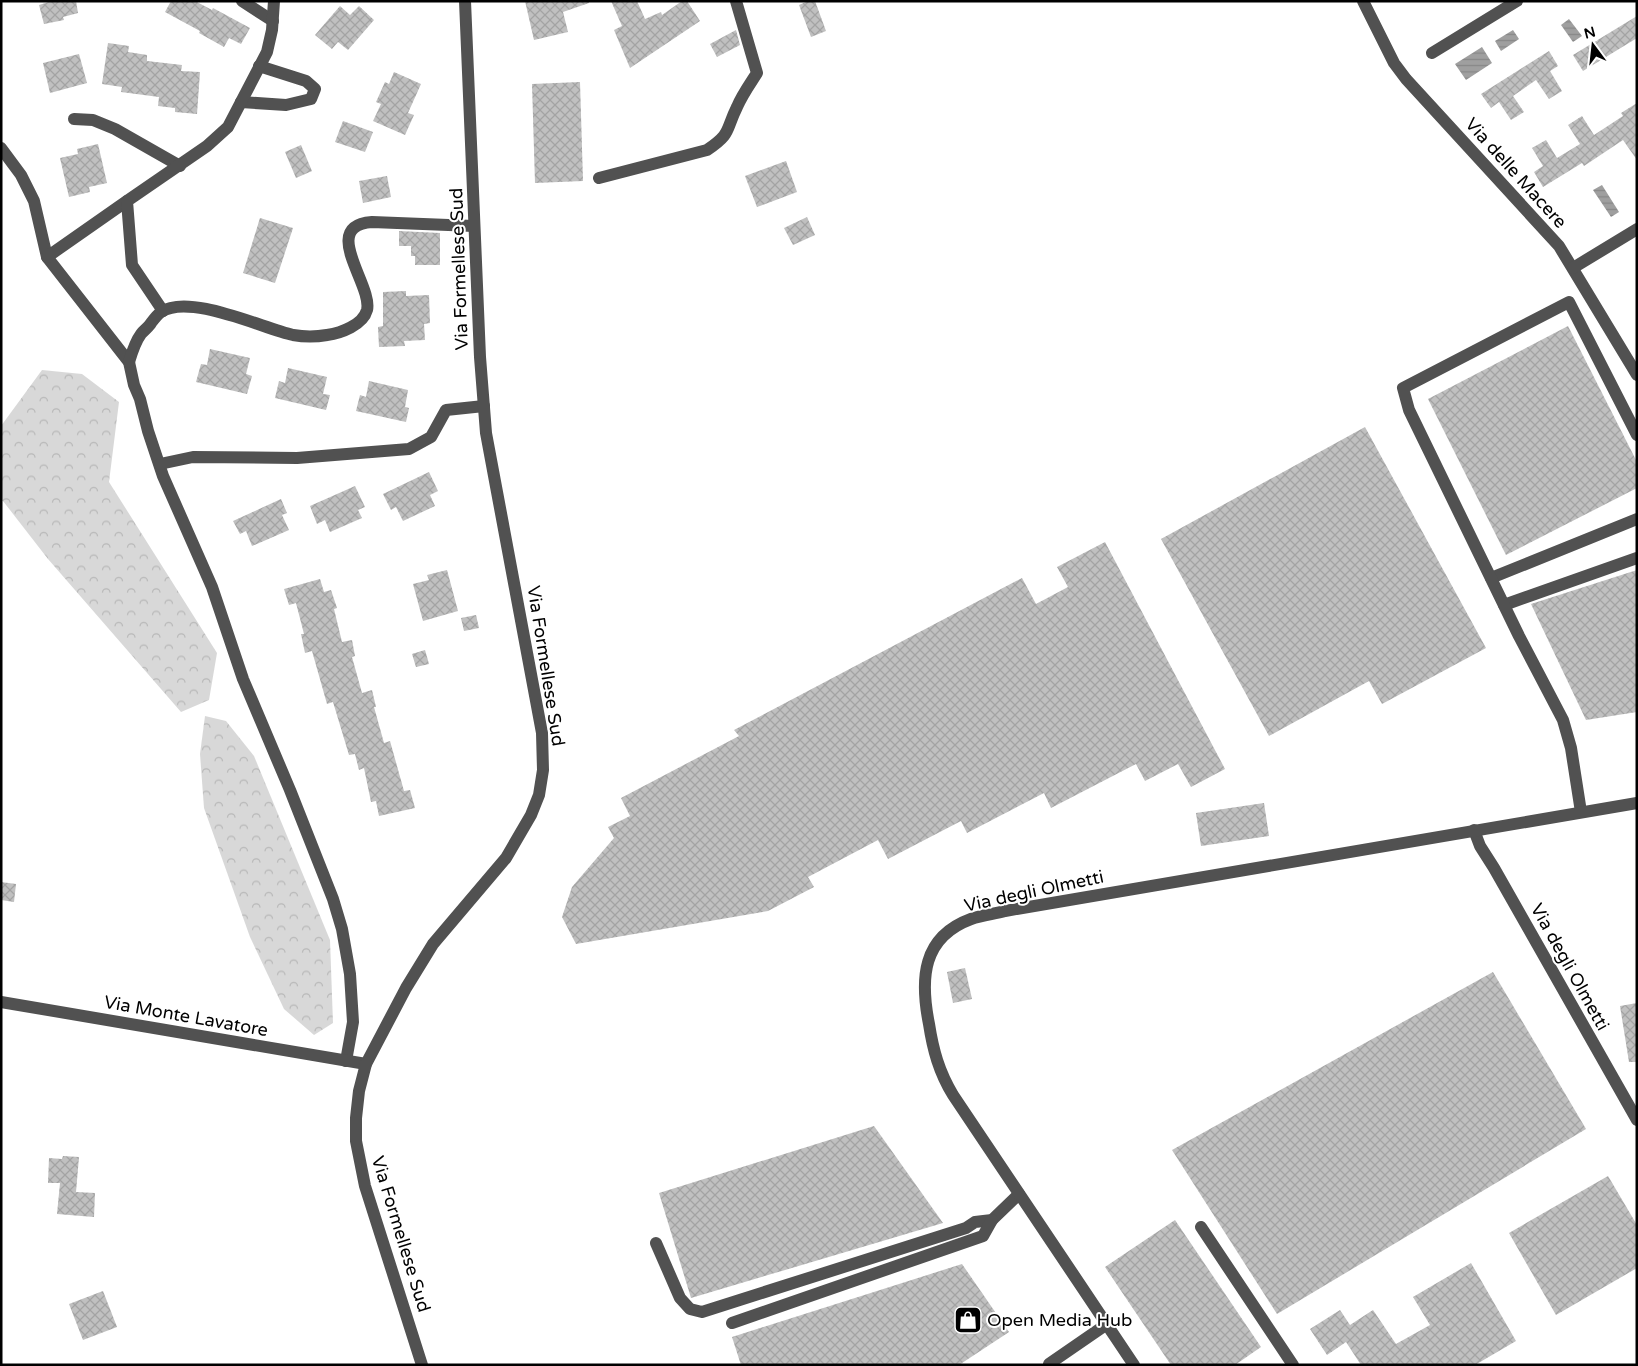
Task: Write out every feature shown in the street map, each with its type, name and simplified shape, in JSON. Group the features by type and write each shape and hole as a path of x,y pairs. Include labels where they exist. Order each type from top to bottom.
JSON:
{"street":[{"path":"242,1 273,22"},
{"path":"47,257 180,166 207,146 228,127 267,52 273,22 274,1"},
{"name":"Via Formellese Sud","path":"422,1365 359,1163 356,1118 359,1091 366,1064 406,988 433,944 478,892 516,843 535,807 541,783 544,756 542,733 486,433 480,357 465,1"},
{"path":"599,178 707,150 721,140 729,131 738,105 757,73 736,1"},
{"name":"Via delle Macere","path":"1362,1 1394,63 1406,79 1550,235 1573,268 1637,375"},
{"path":"1432,53 1518,1"},
{"path":"241,102 286,105 311,99 316,89 306,81 259,66"},
{"path":"74,119 93,120 114,129 180,166"},
{"path":"1,148 21,176 34,202 47,257 129,362 148,431 176,508 212,587 243,679 290,790 338,915 350,974 353,1007 353,1022 346,1061"},
{"path":"127,201 132,265 163,311"},
{"path":"129,362 137,340 154,318 163,311 174,308 195,307 213,311 294,335 329,335 348,329 362,320 368,309 366,295 349,246 351,232 357,225 372,222 474,226"},
{"path":"1573,268 1637,228"},
{"path":"1581,812 1571,748 1563,720 1504,605 1407,407 1404,388 1570,302 1637,435"},
{"path":"160,464 193,457 296,458 409,449 431,437 446,410 484,406"},
{"path":"1491,578 1637,519"},
{"path":"1504,605 1637,558"},
{"name":"Via degli Olmetti","path":"1134,1365 940,1072 934,1054 925,1005 924,974 932,952 942,938 952,929 971,919 1005,911 1637,803"},
{"name":"Via degli Olmetti","path":"1474,830 1480,846 1637,1120"},
{"name":"Via Monte Lavatore","path":"1,1002 366,1064"},
{"path":"732,1323 983,1236 992,1220 1019,1194"},
{"path":"656,1243 680,1298 690,1309 702,1312 966,1228 975,1222 992,1220"},
{"path":"1201,1227 1293,1365"},
{"path":"1049,1364 1107,1324"}],"green space":[{"path":"42,370 82,374 119,402 109,482 217,653 209,700 181,712 48,559 3,501 1,501 1,426"},
{"path":"205,716 226,721 254,756 330,940 333,1023 314,1035 284,1009 250,937 204,808 200,754"}],"shaded area":[{"path":"1569,19 1582,36 1573,42 1561,25"},
{"path":"1513,30 1519,39 1501,51 1495,41"},
{"path":"1482,47 1492,63 1466,80 1455,64"},
{"path":"1602,185 1619,212 1611,217 1593,190"}],"building":[{"path":"52,1 76,1 78,13 63,17 64,20 44,24 39,5"},
{"path":"171,1 195,1 212,10 213,8 250,28 241,44 229,38 224,47 199,33 200,31 165,12"},
{"path":"525,1 589,1 589,3 563,12 568,32 534,40"},
{"path":"611,1 637,1 645,19 661,12 662,15 682,1 687,1 700,21 630,68 614,30 622,26"},
{"path":"808,1 815,1 826,31 811,37 799,5"},
{"path":"340,6 350,15 359,6 374,20 348,50 338,42 332,49 315,35"},
{"path":"1637,16 1637,38 1583,71 1573,55"},
{"path":"736,30 740,45 717,57 710,44"},
{"path":"108,43 129,46 128,52 147,55 147,61 182,65 181,71 200,72 197,114 175,112 175,108 158,106 159,97 121,92 122,87 102,84"},
{"path":"1549,51 1558,66 1550,71 1562,91 1549,99 1536,80 1513,96 1524,112 1511,120 1499,102 1491,108 1481,94"},
{"path":"79,54 87,83 50,93 43,63"},
{"path":"394,72 421,84 408,113 414,115 405,135 373,121 381,104 376,102 385,82 389,84"},
{"path":"580,82 583,181 535,183 532,84"},
{"path":"1637,103 1637,160 1623,140 1584,166 1582,163 1543,187 1534,172 1543,166 1532,148 1546,140 1557,158 1580,144 1568,125 1582,116 1594,135 1623,116 1621,113"},
{"path":"343,121 373,132 365,152 335,142"},
{"path":"98,144 107,183 89,187 90,192 69,197 60,158 78,154 77,149"},
{"path":"301,145 312,171 296,178 285,152"},
{"path":"786,161 797,192 757,207 745,176"},
{"path":"387,176 391,197 363,203 359,181"},
{"path":"807,217 815,235 793,245 784,228"},
{"path":"260,218 293,228 275,283 243,273"},
{"path":"399,231 440,233 440,265 415,265 415,256 411,256 411,246 399,246"},
{"path":"406,291 406,296 429,295 430,323 424,324 425,340 404,341 405,346 379,347 378,327 383,326 383,292"},
{"path":"1568,326 1637,462 1637,488 1506,555 1428,399"},
{"path":"210,349 250,358 246,374 252,376 247,394 196,382 201,364 207,365"},
{"path":"288,368 327,377 323,394 330,395 326,410 275,398 279,381 285,383"},
{"path":"369,381 408,390 405,407 409,408 406,422 356,411 360,395 366,397"},
{"path":"1365,427 1486,648 1382,704 1369,681 1269,736 1161,539"},
{"path":"429,472 438,491 430,495 435,506 403,521 396,507 391,510 383,494"},
{"path":"355,486 365,507 358,510 362,518 330,532 325,520 317,524 310,506"},
{"path":"281,499 287,513 282,515 289,530 252,546 246,531 240,534 233,521"},
{"path":"1105,542 1225,769 1191,787 1178,764 1145,781 1136,764 1051,808 1044,793 967,833 961,821 888,859 878,840 808,877 814,887 768,911 576,944 562,917 572,887 614,838 608,827 630,816 621,798 739,736 734,730 1022,578 1036,604 1068,587 1057,567"},
{"path":"447,570 458,611 423,621 413,584 429,580 427,575"},
{"path":"1637,570 1637,712 1586,720 1531,604"},
{"path":"320,579 324,592 331,590 337,608 334,609 342,642 352,640 355,656 352,657 362,693 372,690 376,707 374,707 384,743 390,741 404,791 410,790 415,808 379,816 376,801 371,802 364,768 359,770 355,754 349,755 333,702 327,704 312,651 305,653 301,634 304,634 296,603 289,605 284,589"},
{"path":"476,615 479,628 464,631 461,618"},
{"path":"425,650 429,664 416,667 412,654"},
{"path":"1264,803 1269,836 1201,846 1196,813"},
{"path":"1,882 16,884 14,902 1,900"},
{"path":"965,968 972,999 953,1003 947,972"},
{"path":"1493,972 1586,1129 1277,1314 1172,1150"},
{"path":"1637,1003 1637,1062 1629,1062 1620,1006"},
{"path":"874,1126 943,1223 691,1298 659,1193"},
{"path":"63,1156 79,1157 76,1192 95,1193 94,1217 57,1214 60,1183 48,1183 49,1158 62,1159"},
{"path":"1608,1176 1637,1225 1637,1268 1556,1315 1509,1233"},
{"path":"1175,1220 1261,1347 1235,1365 1171,1365 1105,1267"},
{"path":"1471,1263 1516,1341 1475,1365 1361,1365 1346,1342 1327,1355 1310,1329 1340,1310 1350,1325 1373,1310 1396,1344 1430,1325 1413,1297"},
{"path":"962,1264 1009,1332 959,1365 741,1365 732,1337"},
{"path":"103,1291 117,1327 83,1340 69,1304"}],"place":[{"name":"Open Media Hub","path":"968,1320"}]}
